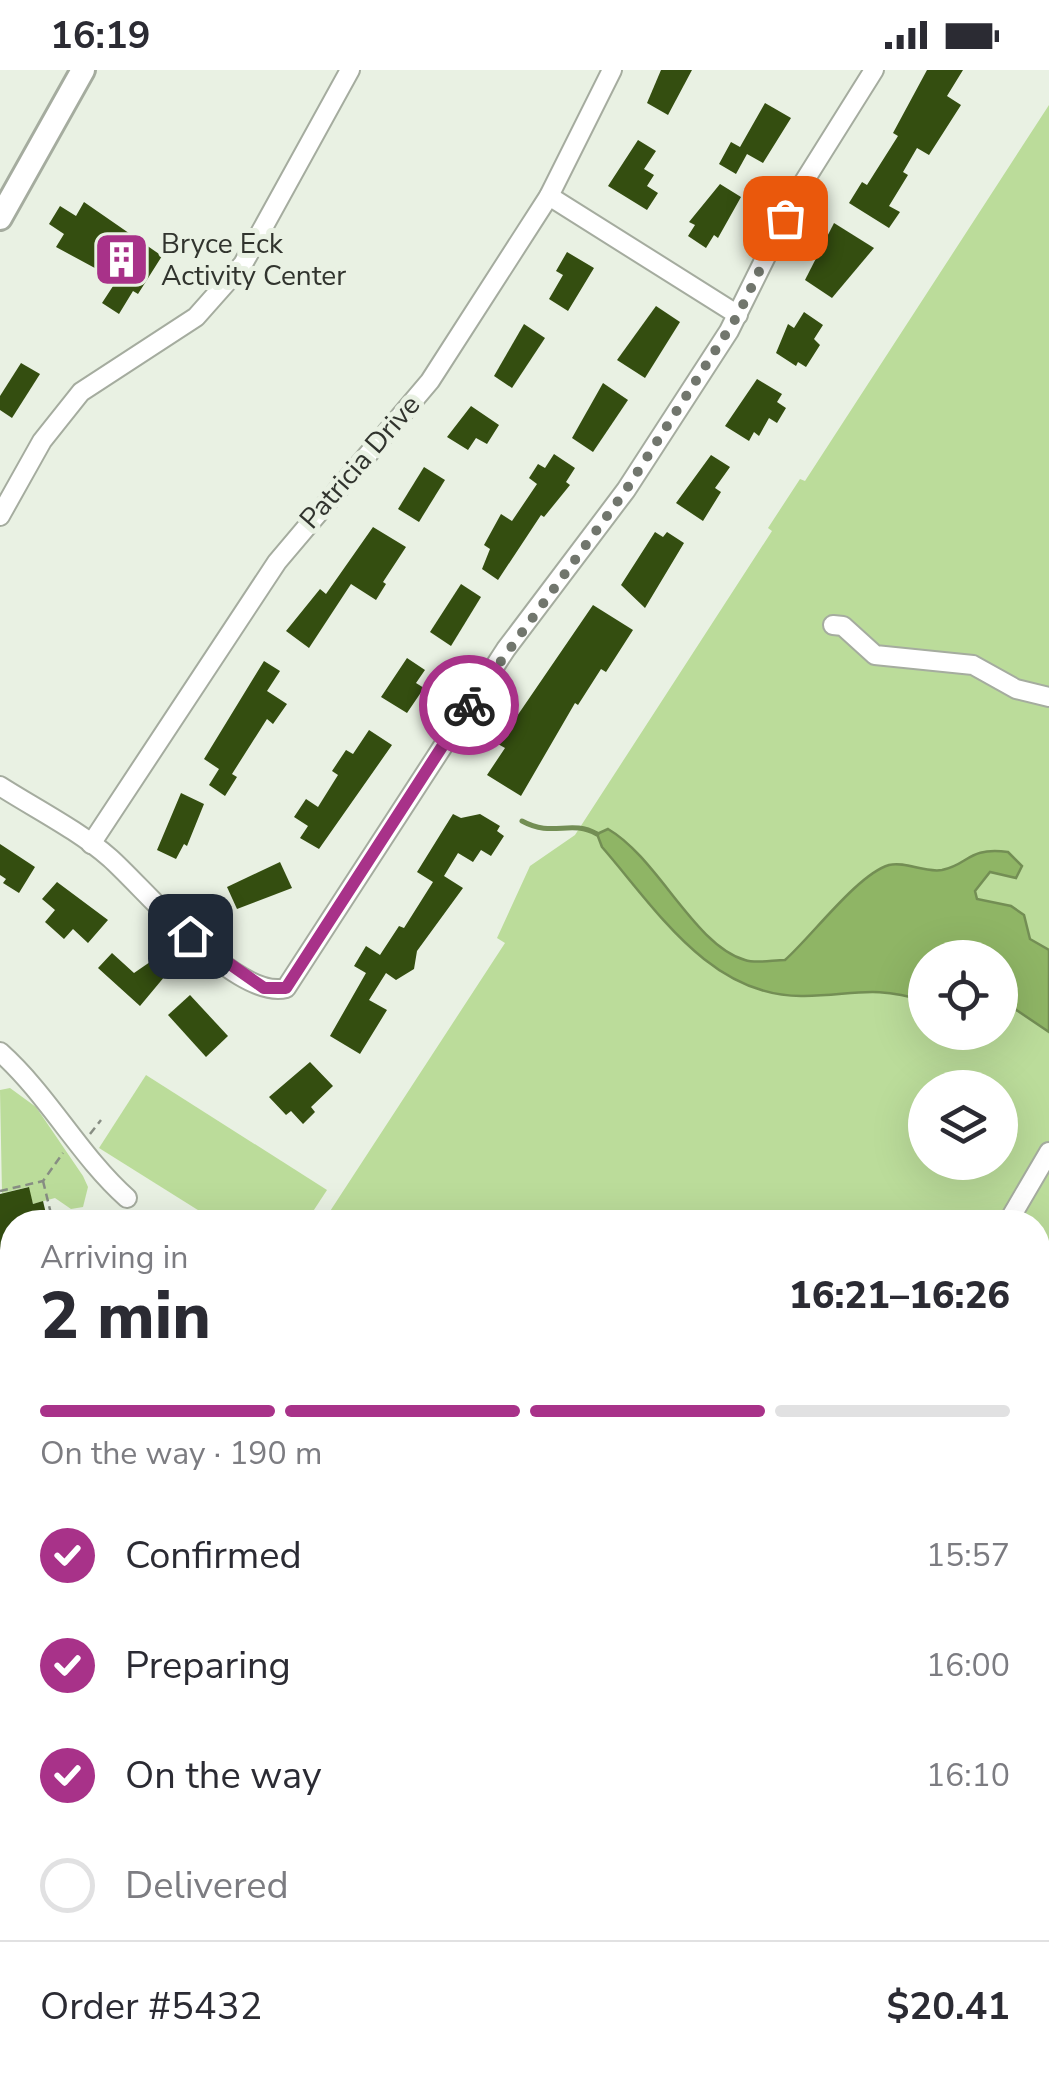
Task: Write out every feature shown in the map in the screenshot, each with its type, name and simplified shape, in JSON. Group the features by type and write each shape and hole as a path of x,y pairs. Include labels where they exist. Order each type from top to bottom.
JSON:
{"main road":[{"path":"0,217 83,70"}],"street":[{"path":"0,516 42,442 81,392 196,316 243,264 350,70"},
{"name":"Patricia Drive","path":"91,844 277,562 406,413 550,196 612,70"},
{"path":"0,786 91,844 190,936 239,973 264,988 277,990 290,984 506,649 626,490 738,315 800,188 874,70"},
{"path":"550,196 738,315"},
{"path":"833,625 844,626 875,655 972,665 1016,690 1049,697"},
{"path":"2,1057 30,1079 106,1180 127,1198"},
{"path":"1015,1210 1049,1152"}],"path":[{"path":"87,1136 101,1120"},
{"path":"0,1190 43,1181 72,1146"},
{"path":"43,1181 50,1210"}],"shaded area":[{"path":"1049,105 1049,1210 331,1210 505,943 497,938 530,866 575,835 772,531 768,528 800,479 805,481"},
{"path":"608,829 626,842 709,937 727,951 754,962 785,960 863,880 889,865 942,870 976,854 1008,852 1022,866 1016,878 990,872 975,891 977,899 1011,906 1024,915 1030,939 1049,950 1049,1032 1018,1011 1018,940 908,940 908,996 877,992 804,996 771,993 741,982 688,946 602,847 597,834"},
{"path":"146,1075 327,1190 314,1210 198,1210 99,1148"},
{"path":"10,1088 36,1107 83,1176 88,1187 83,1207 71,1209 55,1198 33,1204 28,1187 2,1193 0,1090"}],"building":[{"path":"661,70 692,70 668,115 647,103"},
{"path":"927,70 963,70 947,96 961,105 929,155 917,148 903,172 908,175 889,206 900,212 889,228 849,203 862,182 867,185 898,136 893,133"},
{"path":"765,103 791,118 763,163 747,154 736,174 719,164 731,142 740,147"},
{"path":"638,140 656,151 644,169 654,175 647,186 658,193 647,210 608,186"},
{"path":"720,184 741,197 718,238 714,235 706,248 688,236 695,225 689,222"},
{"name":"Bryce Eck Activity Center","path":"84,202 162,256 138,294 133,291 119,314 102,303 117,280 56,247 64,234 49,224 60,206 76,216"},
{"path":"834,223 874,248 832,298 805,280"},
{"path":"567,252 594,268 568,311 549,299 563,275 556,271"},
{"path":"656,306 680,322 645,378 617,360"},
{"path":"804,312 823,325 814,339 820,345 806,367 798,362 796,366 776,353 788,324 794,328"},
{"path":"524,324 545,338 512,388 494,376"},
{"path":"21,363 40,374 12,418 0,410 0,396"},
{"path":"757,379 782,394 777,402 786,408 777,423 769,418 759,436 754,432 749,441 725,426"},
{"path":"603,383 628,400 593,452 572,438"},
{"path":"471,406 499,425 487,444 476,438 468,450 447,437"},
{"path":"554,454 575,468 566,482 570,485 544,517 541,515 498,580 482,569 490,549 484,545 501,514 512,521 537,484 529,478 538,464 545,468"},
{"path":"711,455 730,467 715,488 721,492 703,521 676,503"},
{"path":"424,467 445,480 419,522 398,509"},
{"path":"373,527 406,547 376,600 351,584 309,648 286,631 320,589 326,594"},
{"path":"655,532 663,537 667,532 684,543 645,608 621,585"},
{"path":"461,584 481,597 451,646 430,632"},
{"path":"593,605 633,630 606,672 601,669 578,705 575,703 521,796 487,775 505,748 498,744"},
{"path":"407,658 425,670 416,683 424,688 407,713 381,697"},
{"path":"264,661 280,671 267,691 287,704 273,724 267,719 232,774 237,777 225,796 209,785 219,769 204,759"},
{"path":"369,730 392,745 319,849 300,838 308,826 294,817 306,799 318,807 338,775 332,771 346,750 353,754"},
{"path":"181,793 204,804 187,846 184,844 176,859 157,850"},
{"path":"453,814 461,818 480,814 500,826 497,831 504,836 491,856 481,850 473,862 458,853 444,876 463,888 417,951 414,969 396,980 386,973 369,1000 387,1010 360,1054 330,1036 366,973 354,966 366,946 380,955 399,926 404,928 433,882 417,872"},
{"path":"0,844 35,867 19,893 3,883 6,879 0,875"},
{"path":"280,862 292,888 237,909 227,887"},
{"path":"57,882 108,920 88,943 73,929 64,939 45,922 55,910 42,899"},
{"path":"112,953 134,973 150,962 165,976 140,1006 98,968"},
{"path":"190,995 228,1036 206,1057 168,1015"},
{"path":"310,1062 333,1086 311,1107 315,1112 303,1124 291,1111 286,1115 269,1097"},
{"path":"29,1187 33,1204 43,1201 45,1210 0,1210 0,1194"}],"waterway":[{"path":"522,821 543,828 578,828 597,834"}],"way so far":[{"path":"469,705 506,649 626,490 738,315 785,218"}],"place":[{"name":"Bryce Eck Activity Center","path":"122,260"}],"route":[{"path":"190,936 264,988 286,988 469,705"}]}
